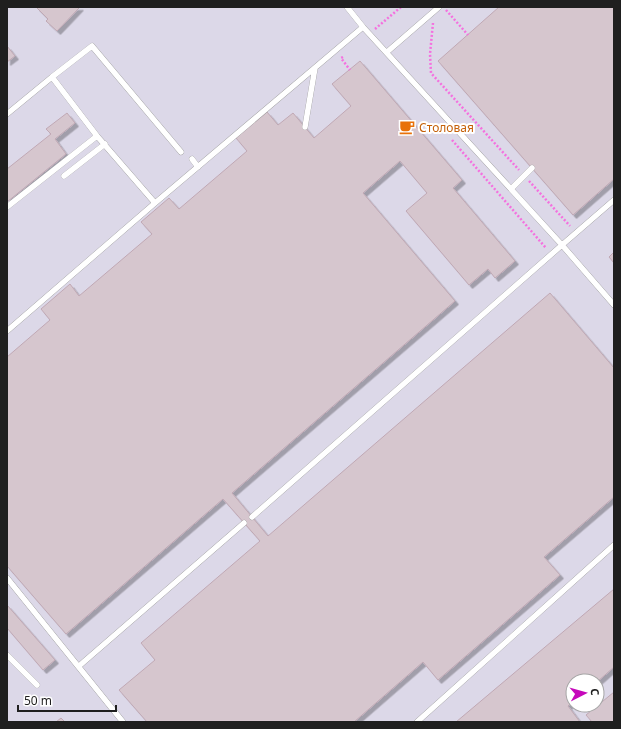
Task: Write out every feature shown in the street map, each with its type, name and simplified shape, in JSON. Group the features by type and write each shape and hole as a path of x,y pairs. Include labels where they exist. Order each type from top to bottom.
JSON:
{"lane":[{"path":"347,7 562,245 614,305"},
{"path":"387,52 437,9"},
{"path":"7,331 154,203 364,27"},
{"path":"7,114 92,46 181,152"},
{"path":"305,127 315,68"},
{"path":"52,77 97,136 154,203"},
{"path":"7,207 97,136"},
{"path":"64,176 105,144"},
{"path":"192,159 198,167"},
{"path":"511,189 532,168"},
{"path":"252,517 614,200"},
{"path":"79,666 244,523"},
{"path":"417,722 614,545"},
{"path":"7,578 123,722"},
{"path":"7,655 37,685"}],"path":[{"path":"443,7 468,35"},
{"path":"437,9 430,54 431,73 576,233"},
{"path":"447,134 551,254"}],"shaded area":[{"path":"7,7 614,7 614,722 7,722"}],"building":[{"path":"36,7 80,7 57,31 46,21 48,19"},
{"path":"499,7 614,7 614,179 573,215 438,61"},
{"path":"7,46 15,56 7,62"},
{"path":"360,61 462,180 453,188 515,261 495,278 488,269 469,285 406,211 427,193 400,161 363,193 455,301 232,493 268,536 550,293 614,368 614,497 544,557 560,575 438,680 423,662 354,722 147,722 119,690 155,660 141,643 260,541 223,499 66,634 7,566 7,357 50,320 41,309 70,284 79,296 152,234 141,222 169,198 179,209 247,151 236,138 267,112 278,125 293,113 314,138 351,106 332,84"},
{"path":"67,113 75,123 55,139 66,154 7,202 7,169 51,134 46,129"},
{"path":"614,252 614,263 609,257"},
{"path":"614,589 614,667 605,675 605,673 565,673 565,713 573,713 580,722 456,722"},
{"path":"7,605 55,660 43,670 7,628"},
{"path":"614,692 614,722 592,722 586,715 588,713 605,713 605,699"},
{"path":"61,718 65,722 56,722"}],"place":[{"name":"Столовая","path":"407,127"}]}
